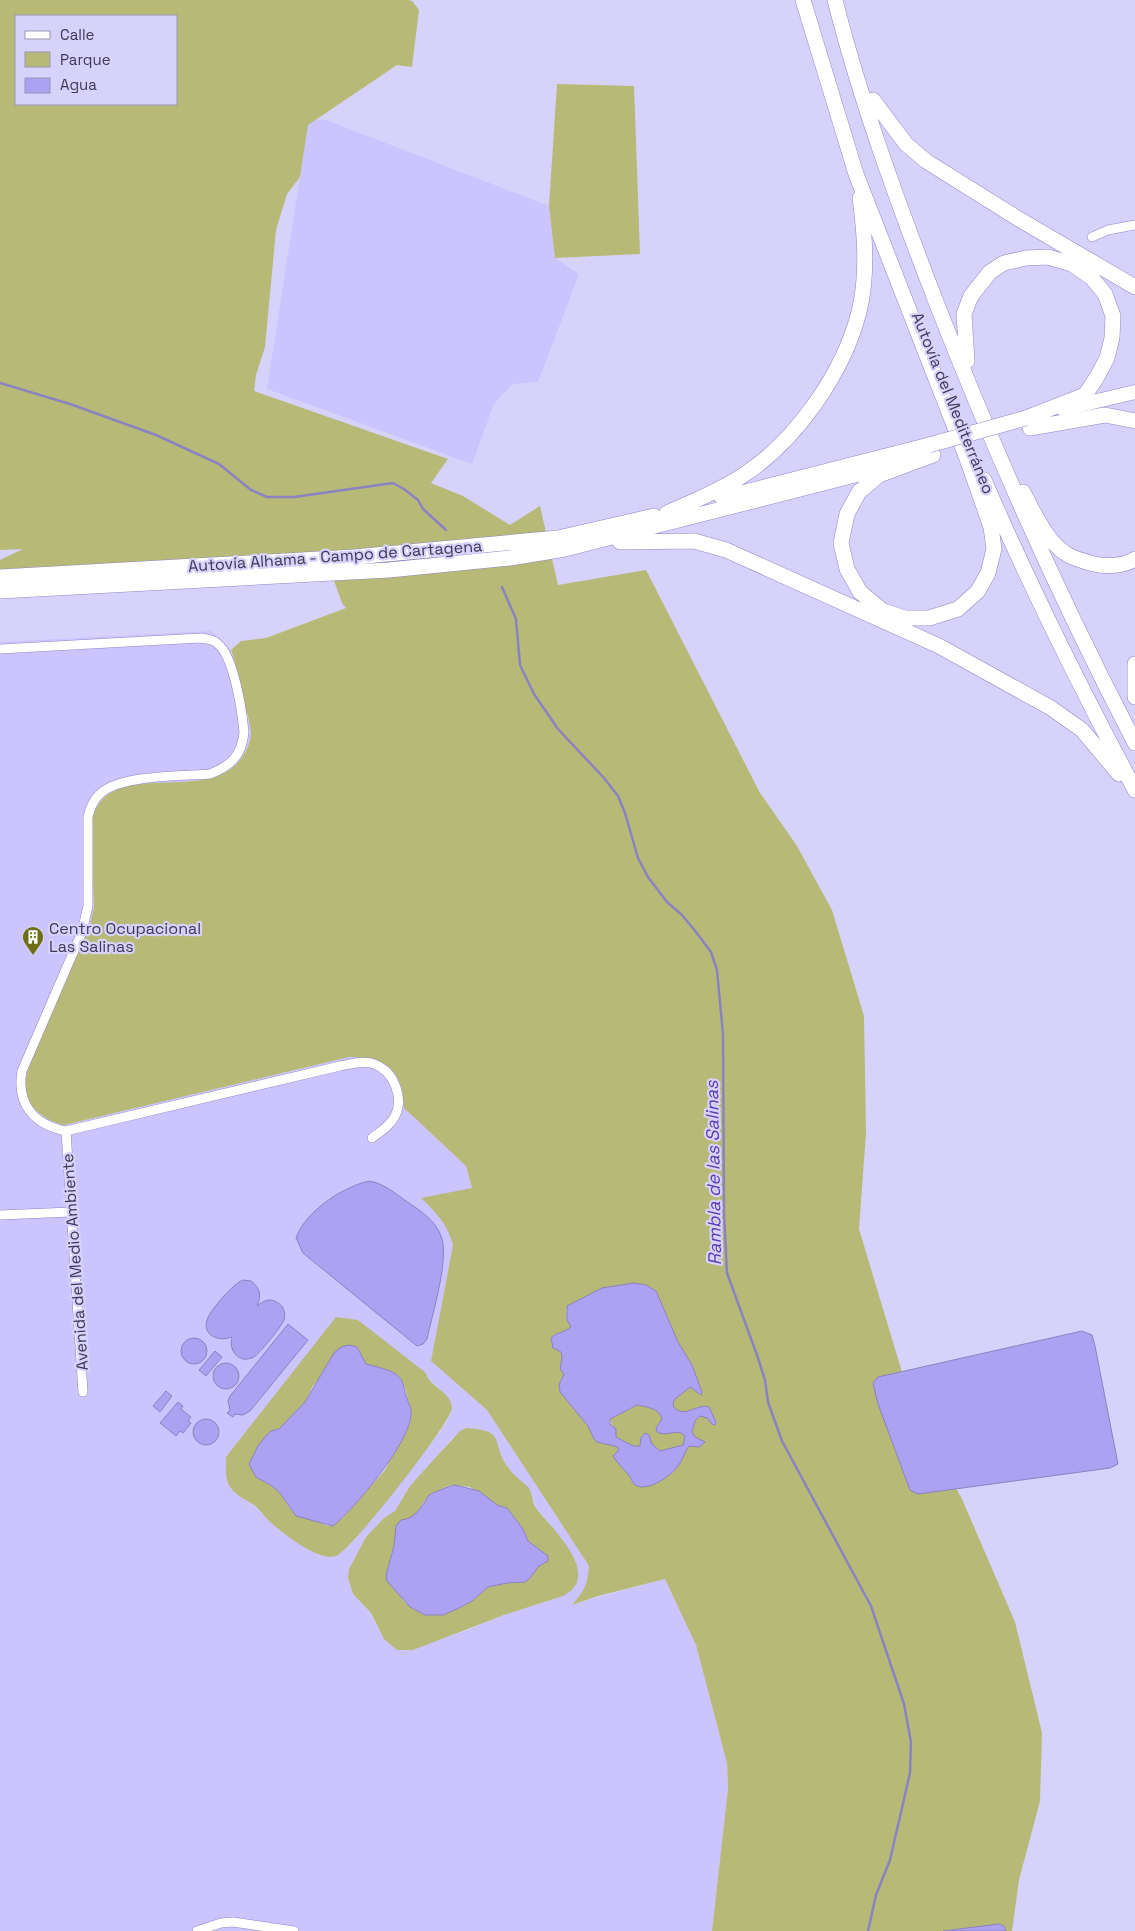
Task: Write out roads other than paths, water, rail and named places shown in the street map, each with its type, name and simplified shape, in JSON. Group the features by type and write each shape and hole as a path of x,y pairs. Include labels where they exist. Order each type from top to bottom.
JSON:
{"highway":[{"path":"803,0 856,174 966,456 991,527 994,549 988,573 978,591 958,609 929,618 905,618 883,611 860,592 846,569 841,542 847,514 859,492 879,475 931,450"},
{"name":"Autovía del Mediterráneo","path":"810,0 837,90 883,226 957,417 1004,526 1096,717 1135,792"},
{"name":"Autovía del Mediterráneo","path":"835,0 846,44 888,173 973,397 1064,602 1135,742"},
{"path":"841,0 873,100 939,291 967,361 1038,529 1135,722"},
{"path":"873,100 906,144 926,162 1135,287"},
{"path":"667,513 742,476 773,453 809,414 839,365 859,312 864,274 865,235 856,174"},
{"path":"967,361 964,314 971,296 990,272 1004,264 1026,258 1048,257 1072,264 1092,278 1105,294 1113,316 1112,338 1103,364 1085,394 1028,423"},
{"path":"565,549 1028,423 1105,416 1135,421"},
{"path":"667,513 774,484 931,450"},
{"path":"1022,491 1046,533 1064,552 1077,559 1104,566 1130,562 1135,559"},
{"name":"Autovía Alhama - Campo de Cartagena","path":"0,577 354,558 558,538 667,513"},
{"path":"565,549 574,552 622,542 694,540 726,550 939,646 1051,708 1082,730 1135,792"},
{"name":"Autovía Alhama - Campo de Cartagena","path":"0,591 389,570 510,558 565,549"},
{"path":"1135,664 1135,697"}],"main road":[{"path":"1028,423 1135,392"},
{"path":"1028,423 1135,399"}],"street":[{"path":"1092,237 1108,230 1135,225"},
{"path":"0,649 200,638 213,640 218,642 231,664 243,722 243,743 236,758 219,770 210,774 122,782 102,792 91,805 88,817 88,906 82,932 26,1060 20,1079 20,1094 32,1113 51,1128 66,1131 340,1066 365,1062 384,1069 394,1081 399,1107 388,1126 372,1138"},
{"name":"Avenida del Medio Ambiente","path":"66,1131 83,1392"},
{"path":"0,1215 71,1212"},
{"path":"197,1931 221,1923 233,1922 294,1931"}],"water":[{"path":"369,1181 385,1187 423,1213 432,1221 441,1236 443,1245 442,1271 436,1301 427,1339 423,1344 417,1346 303,1253 296,1238 307,1219 326,1202 347,1189"},
{"path":"243,1280 251,1281 258,1289 260,1295 257,1306 264,1301 272,1300 282,1306 285,1315 284,1320 270,1340 257,1355 249,1359 239,1358 236,1355 232,1347 232,1337 217,1338 210,1334 206,1326 209,1316 217,1304 228,1291"},
{"path":"634,1283 646,1285 656,1291 678,1342 692,1365 702,1392 701,1395 690,1387 674,1400 673,1406 681,1412 704,1406 709,1407 716,1422 715,1425 712,1424 707,1418 700,1416 695,1421 692,1432 695,1437 705,1442 699,1447 689,1446 675,1470 653,1485 642,1487 634,1484 613,1456 618,1451 618,1447 597,1442 588,1426 560,1392 559,1385 564,1374 560,1369 562,1357 561,1352 553,1348 551,1338 571,1327 567,1320 567,1306 602,1288","holes":["637,1405 658,1412 662,1419 656,1428 657,1432 661,1434 682,1433 685,1436 683,1445 660,1451 652,1444 649,1435 645,1433 641,1438 640,1446 633,1446 616,1437 616,1429 610,1424 610,1419"]},
{"path":"288,1324 308,1340 250,1411 243,1415 235,1414 233,1417 227,1413 230,1410 228,1401 230,1396"},
{"path":"1082,1331 1092,1335 1095,1346 1118,1464 1110,1468 918,1494 910,1490 878,1404 873,1383 878,1377"},
{"path":"194,1338 203,1342 207,1351 203,1360 194,1364 185,1360 181,1351 185,1342"},
{"path":"349,1345 357,1347 366,1364 387,1370 400,1378 411,1415 408,1427 391,1458 367,1491 333,1526 296,1516 280,1493 256,1477 249,1464 264,1438 271,1431 279,1429 305,1402 334,1353 341,1347"},
{"path":"215,1351 222,1357 206,1376 199,1370"},
{"path":"226,1363 235,1367 239,1376 235,1385 226,1389 217,1385 213,1376 217,1367"},
{"path":"166,1391 172,1396 160,1412 153,1406"},
{"path":"178,1402 183,1406 181,1409 191,1417 188,1421 191,1423 183,1433 180,1431 176,1436 160,1423"},
{"path":"206,1419 215,1423 219,1432 215,1441 206,1445 197,1441 193,1432 197,1423"},
{"path":"455,1485 479,1491 497,1505 507,1508 523,1529 528,1541 548,1556 548,1561 539,1566 525,1582 488,1587 472,1601 459,1608 443,1615 425,1615 410,1607 387,1581 386,1575 394,1546 396,1526 401,1520 415,1514 429,1495"},
{"path":"999,1924 1004,1926 1006,1931 943,1931"}],"waterway":[{"name":"Rambla de las Salinas","path":"0,383 70,404 156,435 219,464 251,490 267,497 294,497 393,483 418,500 423,509 446,530"},
{"name":"Rambla de las Salinas","path":"502,587 516,619 520,665 534,694 558,729 604,778 618,796 638,858 648,877 667,902 682,915 711,952 717,970 723,1034 724,1214 727,1273 757,1355 765,1380 768,1402 782,1441 871,1606 904,1704 911,1742 910,1773 890,1860 876,1895 868,1931"}],"place":[{"name":"Centro Ocupacional Las Salinas","path":"33,956"}]}
